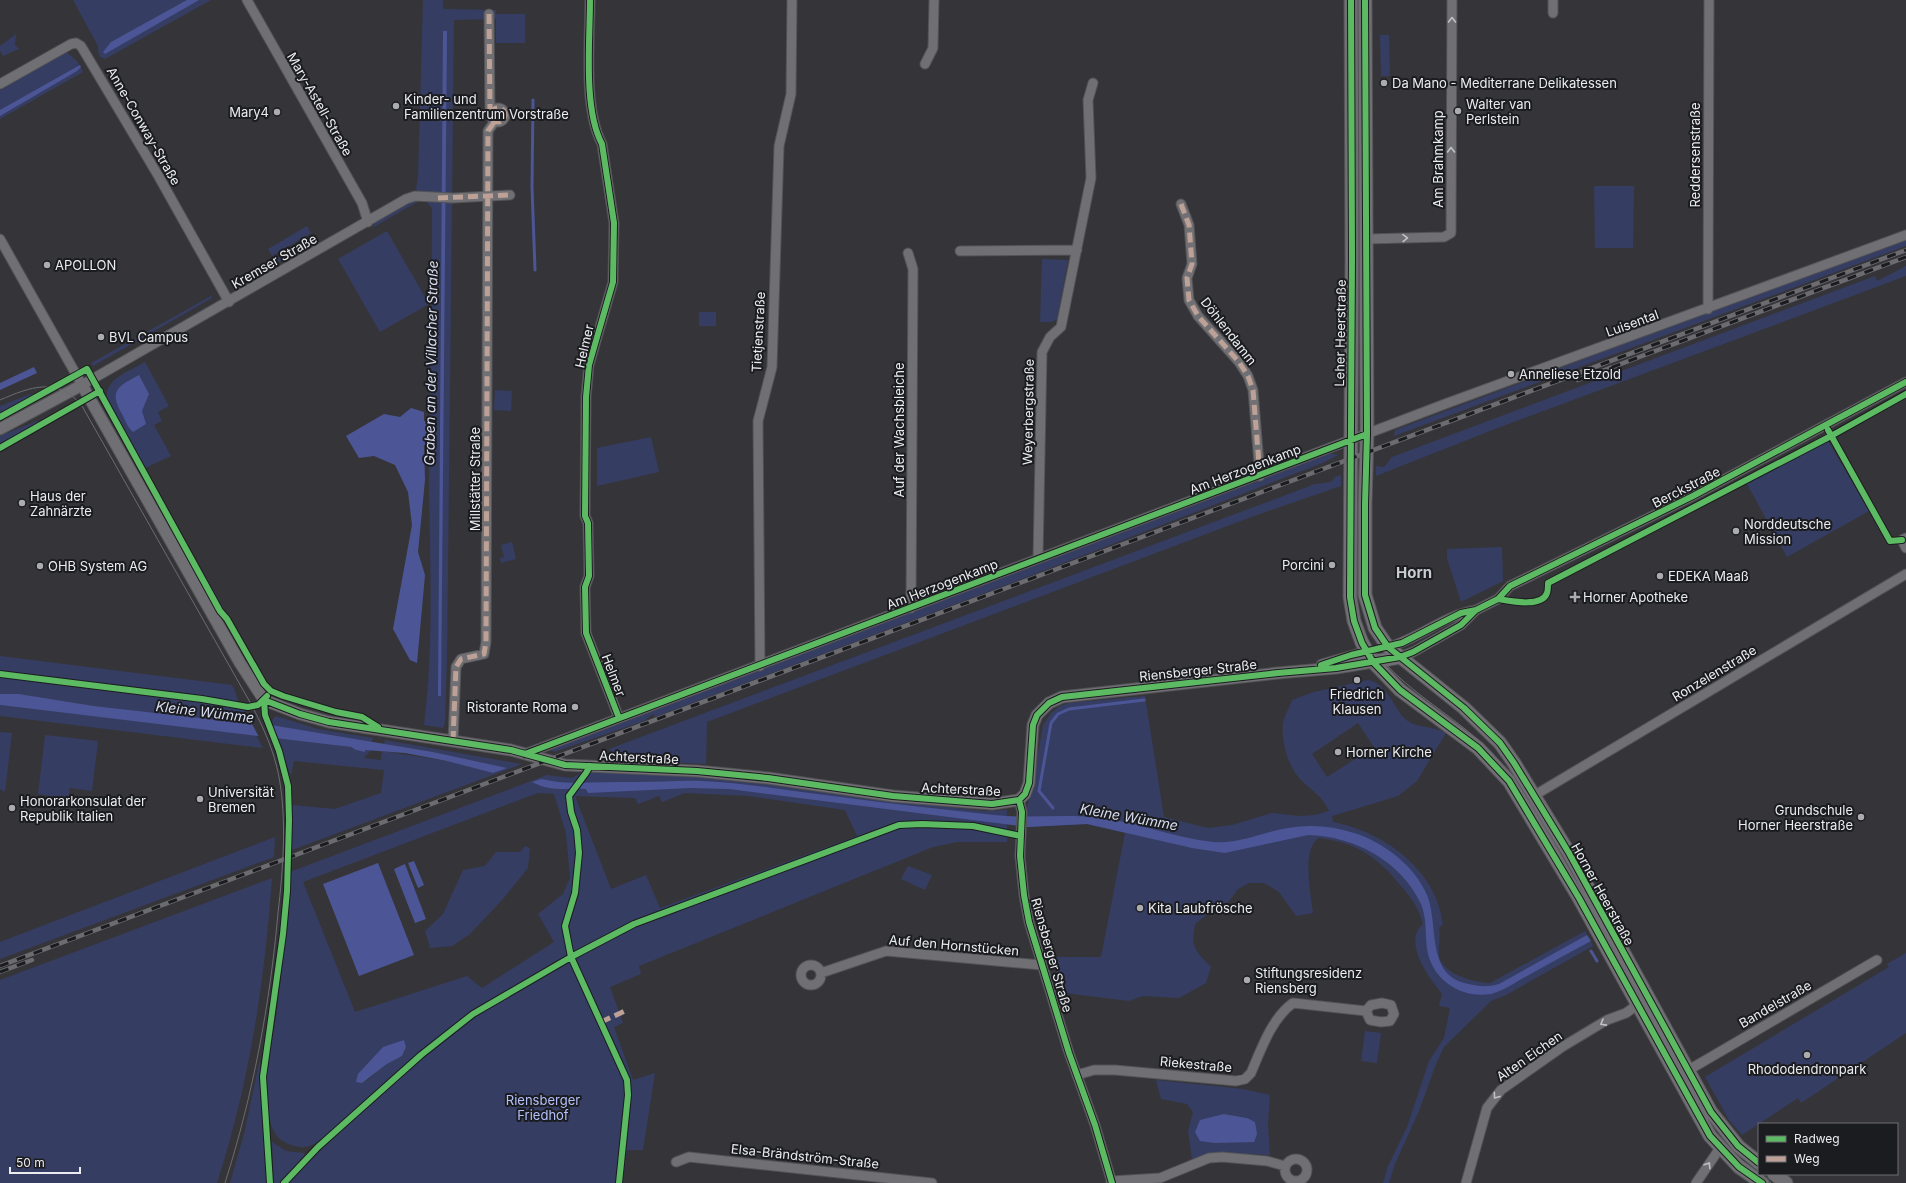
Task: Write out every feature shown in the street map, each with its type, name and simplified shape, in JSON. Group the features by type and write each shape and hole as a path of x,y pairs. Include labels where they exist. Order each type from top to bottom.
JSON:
{"main road":[{"name":"Leher Heerstraße","path":"1351,0 1352,256 1350,597 1354,621 1370,657"},
{"name":"Leher Heerstraße","path":"1365,0 1367,434 1364,519 1365,595 1375,628 1388,647 1400,657"},
{"path":"1370,657 1388,647"},
{"path":"1370,657 1400,657"},
{"name":"Horner Heerstraße","path":"1370,657 1400,690 1478,748 1509,780 1579,898 1702,1123 1720,1148 1739,1167 1762,1183"},
{"name":"Horner Heerstraße","path":"1400,657 1420,671 1478,720 1500,743 1535,795 1569,853 1687,1071 1711,1112 1726,1133 1747,1155 1758,1162"},
{"path":"1775,1175 1786,1183"}],"street":[{"name":"Mary-Astell-Straße","path":"247,0 362,203 368,222"},
{"name":"Helmer","path":"590,0 588,84 597,135 602,144 614,223 613,282 589,365 586,397 585,516 588,523 589,576 585,587 586,632 619,718"},
{"name":"Tietjenstraße","path":"760,666 758,421 772,367 778,146 791,94 792,0"},
{"path":"925,64 933,48 934,0"},
{"name":"Am Brahmkamp","path":"1366,239 1444,237 1451,233 1452,0"},
{"path":"1553,0 1553,13"},
{"path":"1702,0 1715,0"},
{"name":"Reddersenstraße","path":"1708,309 1709,0"},
{"path":"489,14 490,108 493,112 492,116 495,121 488,131 489,196"},
{"name":"Anne-Conway-Straße","path":"0,84 71,44 76,43 81,46 159,177 229,302"},
{"name":"Weyerbergstraße","path":"1038,558 1042,352 1050,337 1061,326 1091,178 1088,100 1093,83"},
{"name":"Kremser Straße","path":"82,385 229,302 406,199 415,196 453,198 510,195"},
{"name":"Millstätter Straße","path":"453,741 456,667 461,659 484,654 486,642 489,196"},
{"name":"Döhlendamm","path":"1181,204 1188,225 1192,264 1187,278 1189,300 1198,316 1239,362 1248,376 1253,390 1260,476"},
{"name":"Luisental","path":"1367,434 1906,235"},
{"path":"0,239 82,385 0,430"},
{"path":"960,251 1077,250"},
{"name":"Auf der Wachsbleiche","path":"908,253 913,269 911,608"},
{"name":"Berckstraße","path":"1388,647 1402,643 1461,613 1476,610 1498,599 1510,586 1693,496 1906,382"},
{"name":"Achterstraße","path":"82,385 240,664 264,700 300,714 329,722 453,741 525,754 565,765 697,771 768,778 892,796 992,804 1019,800"},
{"name":"Am Herzogenkamp","path":"525,754 760,666 1038,558 1260,476 1367,434"},
{"path":"1906,538 1902,540 1906,548"},
{"name":"Ronzelenstraße","path":"1535,795 1906,574"},
{"name":"Berckstraße","path":"1400,657 1413,652 1461,625 1476,610"},
{"name":"Riensberger Straße","path":"1111,1182 1095,1125 1041,965 1024,895 1020,856 1022,812 1019,800 1025,794 1028,783 1033,725 1037,715 1049,703 1062,697 1336,668 1370,657"},
{"name":"Auf den Hornstücken","path":"821,973 886,951 1041,965"},
{"name":"Bandelstraße","path":"1687,1071 1877,960"},
{"name":"Riekestraße","path":"1077,1075 1094,1070 1115,1070 1236,1081 1245,1079 1251,1073 1277,1020 1286,1008 1293,1003 1366,1011"},
{"name":"Alten Eichen","path":"1466,1183 1487,1108 1501,1090 1562,1047 1607,1020 1626,1013 1637,1006"},
{"path":"1696,1183 1720,1148"},
{"name":"Elsa-Brändström-Straße","path":"676,1162 689,1157 932,1183"},
{"path":"1111,1182 1160,1178 1210,1158 1222,1157 1267,1160 1285,1166"}],"green space":[{"path":"73,0 211,0 105,59 100,56 98,46"},
{"path":"423,0 443,0 443,9 496,10 496,14 525,14 525,43 496,43 496,19 454,20 447,659 445,723 443,728 424,725 430,635 429,449 432,208 428,204 426,192 417,191 416,188 418,178"},
{"path":"16,34 15,45 19,49 3,56 0,51 0,46"},
{"path":"1380,35 1389,35 1390,76 1381,76"},
{"path":"66,52 77,61 83,72 0,119 0,90"},
{"path":"1594,186 1634,186 1633,248 1595,248"},
{"path":"417,199 419,201 372,228 375,222"},
{"path":"307,226 311,233 272,256 268,249"},
{"path":"387,231 429,304 380,332 338,259"},
{"path":"315,236 317,239 276,263 274,260"},
{"path":"1906,238 1906,246 1394,436 1395,430"},
{"path":"1042,259 1068,260 1057,319 1052,322 1040,322"},
{"path":"1906,266 1906,276 1495,429 1376,476 1376,466 1384,467 1392,457 1875,276 1877,281"},
{"path":"211,296 212,298 93,366 91,363"},
{"path":"699,312 716,312 716,326 699,326"},
{"path":"145,362 169,406 158,412 162,421 154,425 171,456 145,468 107,399 107,392 119,376"},
{"path":"495,390 512,391 511,411 494,410"},
{"path":"41,393 0,414 0,406 28,395"},
{"path":"37,421 41,422 0,443 0,436"},
{"path":"651,437 659,472 597,486 597,448"},
{"path":"1828,441 1869,511 1787,557 1747,484"},
{"path":"1328,453 1338,455 1325,462 1035,574 655,717 653,714 644,721 554,752 548,748 1261,480"},
{"path":"1341,475 1341,486 1254,516 707,722 706,764 618,760 609,749 1315,484 1331,482 1335,477"},
{"path":"154,497 220,615 218,616 152,498"},
{"path":"160,497 224,609 222,610 158,498"},
{"path":"512,542 516,559 501,563 500,558 504,557 501,545"},
{"path":"1502,547 1503,581 1461,602 1447,558 1447,549"},
{"path":"0,656 232,685 240,706 244,709 252,725 94,706 19,694 0,694"},
{"path":"1368,680 1384,689 1399,712 1407,721 1446,733 1417,781 1398,796 1332,816 1333,822 1371,834 1388,844 1419,870 1430,886 1438,904 1443,924 1439,928 1439,956 1441,962 1446,968 1468,979 1490,983 1585,931 1593,946 1506,995 1491,1001 1444,1047 1436,1064 1419,1111 1395,1164 1389,1183 1383,1183 1388,1166 1407,1127 1429,1061 1444,1038 1450,1008 1439,1006 1442,994 1425,970 1416,950 1415,940 1417,932 1423,924 1419,913 1408,894 1383,866 1365,852 1355,847 1332,840 1319,838 1313,843 1310,852 1308,873 1313,913 1296,916 1279,892 1264,883 1249,883 1238,889 1223,909 1205,916 1195,924 1193,938 1195,948 1211,967 1206,983 1179,998 1143,996 1129,1001 1064,993 1052,957 1101,957 1125,833 1087,824 1028,827 1026,811 1032,789 1043,725 1051,713 1060,706 1069,703 1145,696 1164,817 1208,828 1232,825 1272,813 1299,816 1315,815 1329,811 1327,806 1320,798 1296,774 1286,753 1283,738 1283,723 1292,700 1314,692","holes":["1358,723 1374,747 1327,777 1312,754"]},
{"path":"0,705 256,735 263,748 0,716"},
{"path":"276,716 318,729 373,738 372,742 273,726 272,720"},
{"path":"0,732 12,733 5,792 0,789"},
{"path":"45,735 98,741 92,791 70,788 68,799 38,794"},
{"path":"277,737 351,747 365,752 365,750 371,750 364,758 381,760 382,751 447,761 493,773 506,768 433,752 384,744 385,740 522,764 292,850 292,805 335,809 381,793 384,770 294,761 291,776"},
{"name":"Riensberger Friedhof","path":"585,771 698,777 984,811 1007,810 1007,842 957,842 933,847 639,966 641,974 610,987 623,1023 614,1027 633,1080 655,1073 643,1150 627,1150 623,1183 287,1183 327,1144 321,1139 312,1145 305,1147 298,1147 286,1143 274,1132 272,1128 266,1096 266,1082 281,976 290,872 547,775 572,778","holes":["538,793 554,794 566,833 570,878 563,894 538,914 554,942 482,988 467,976 355,1012 303,882","685,793 748,796 845,810 857,836 660,908 646,875 611,889 575,796 635,798 638,804 659,796 662,802","404,1041 406,1047 402,1056 387,1064 366,1081 372,1064 381,1050"]},
{"path":"275,837 274,857 0,959 0,942"},
{"path":"525,846 530,848 528,868 503,899 470,934 452,946 430,948 425,931 443,914 463,870 485,866 496,852 520,852"},
{"path":"908,866 932,875 925,890 901,879"},
{"path":"272,878 265,955 254,1032 238,1108 217,1183 0,1183 0,980"},
{"name":"Rhododendronpark","path":"1906,953 1906,1033 1801,1103 1798,1098 1742,1135 1729,1120 1705,1077 1889,967 1887,964"},
{"path":"1365,1031 1381,1033 1377,1063 1361,1061"},
{"path":"260,1059 260,1092 267,1183 230,1183 244,1134"},
{"path":"1156,1080 1243,1089 1270,1095 1268,1124 1270,1155 1218,1153 1192,1159 1188,1131 1193,1112 1187,1104 1161,1099","holes":["1224,1114 1247,1118 1223,1143 1215,1143"]},
{"path":"272,1142 286,1151 304,1153 305,1155 280,1183 274,1183"}],"shaded area":[{"path":"187,0 199,0 105,54 103,52 111,42"},
{"path":"443,31 447,31 441,696 438,696"},
{"path":"80,65 81,67 77,71 0,116 0,110"},
{"path":"34,367 37,373 0,390 0,383"},
{"path":"139,375 149,394 142,411 146,424 133,432 128,426 118,406 116,394 121,386"},
{"path":"411,408 424,412 424,421 431,421 431,444 424,445 425,480 418,552 425,575 417,663 410,660 393,629 412,525 408,492 395,465 374,456 359,458 346,436 384,414 400,417"},
{"path":"0,694 19,694 94,706 252,724 265,724 433,752 507,768 493,773 447,761 405,753 365,750 365,752 351,747 0,705"},
{"path":"541,779 574,783 720,782 994,815 1075,816 1102,818 1213,842 1233,841 1297,827 1330,827 1354,833 1376,842 1397,856 1415,874 1427,895 1439,958 1444,969 1452,977 1464,983 1482,986 1499,984 1587,935 1591,941 1500,991 1480,995 1459,990 1450,985 1435,970 1427,949 1425,921 1421,904 1401,875 1389,864 1359,846 1325,836 1308,835 1225,853 1192,848 1087,824 1028,827 729,789 690,788 588,793 586,789 559,789 546,787 532,782"},
{"path":"414,861 424,885 418,888 408,863"},
{"path":"378,863 414,955 359,976 323,884"},
{"path":"405,864 426,919 415,923 394,869"},
{"path":"404,1040 406,1047 402,1056 387,1064 362,1083 356,1082 358,1074 383,1047"},
{"path":"1224,1114 1247,1118 1255,1122 1257,1134 1254,1142 1215,1143 1200,1141 1195,1132 1200,1120"}],"pier":[{"path":"251,722 272,724 278,739 259,737"}],"waterway":[{"path":"533,100 532,187 535,270"},
{"path":"1053,808 1039,791 1051,723 1058,714 1069,709 1144,700"},
{"path":"1591,951 1597,961"}],"tram line":[{"path":"1356,0 1357,352 1355,592 1356,606 1361,625 1371,646 1386,664 1403,681 1481,742 1509,773 1540,818 1609,941 1705,1119 1730,1151 1758,1173"},
{"path":"0,400 33,388 53,387 73,397 82,406 251,704 264,730 274,757 279,777 284,828 275,947 265,1015 252,1083 225,1183"},
{"path":"1761,1175 1771,1183"}],"railway":[{"path":"0,966 1906,250"},
{"path":"1578,380 1906,257"},
{"path":"0,972 32,960"}],"marked path":[{"path":"489,14 490,109 493,112"},
{"path":"498,108 503,110 505,115 503,120 498,122 493,120 491,115 493,110 498,108"},
{"path":"453,741 456,667 461,659 484,654 486,642 488,131 495,121"},
{"path":"438,198 510,195"},
{"path":"1181,204 1189,225 1192,264 1187,278 1189,300 1198,316 1239,362 1248,376 1253,390 1260,476"},
{"path":"601,1022 625,1011"}],"cycle path":[{"path":"590,0 590,94 596,129 602,144 614,223 613,282 589,365 586,397 585,516 588,523 589,576 585,587 586,633 619,718"},
{"path":"1351,0 1352,256 1350,597 1354,621 1362,643 1373,662 1400,690 1478,748 1509,781 1579,898 1710,1136 1739,1167 1762,1183"},
{"path":"1365,0 1367,434 1365,595 1375,628 1388,647 1464,708 1500,743 1514,763 1569,853 1711,1112 1738,1146 1758,1162"},
{"path":"0,417 87,369 220,611 227,619 264,684 271,691 283,696 336,712 362,717 378,727"},
{"path":"264,700 300,714 329,722 511,750 565,765 697,771 768,778 893,796 992,804 1019,800 1025,794 1029,783 1033,725 1037,715 1049,703 1062,697 1336,668 1400,657 1413,652 1461,625 1476,610 1498,599 1510,586 1693,496 1906,382"},
{"path":"0,448 100,391"},
{"path":"1498,599 1525,602 1539,601 1544,598 1547,593 1548,583 1831,436 1906,394"},
{"path":"1828,430 1890,541 1902,540"},
{"path":"525,754 1367,434"},
{"path":"1321,665 1351,655 1402,643 1461,613 1476,610"},
{"path":"0,674 202,699 248,707 258,705 267,696"},
{"path":"264,700 265,715 279,751 288,786 289,820 287,891 283,934 263,1077 270,1183"},
{"path":"590,766 569,796 571,812 577,830 579,853 575,893 565,926 571,957 627,1080 628,1095 619,1183"},
{"path":"1019,800 1022,812 1020,856 1024,895 1029,922 1069,1053 1095,1125 1112,1183"},
{"path":"284,1183 318,1147 421,1055 473,1014 571,957 634,924 899,825 922,824 973,826 1021,836"}],"place":[{"name":"Da Mano - Mediterrane Delikatessen","path":"1384,83"},
{"name":"Kinder- und Familienzentrum Vorstraße","path":"396,106"},
{"name":"Walter van Perlstein","path":"1458,111"},
{"name":"Mary4","path":"277,112"},
{"name":"APOLLON","path":"47,265"},
{"name":"BVL Campus","path":"101,337"},
{"name":"Anneliese Etzold","path":"1511,374"},
{"name":"Haus der Zahnärzte","path":"22,503"},
{"name":"Norddeutsche Mission","path":"1736,531"},
{"name":"Porcini","path":"1332,565"},
{"name":"OHB System AG","path":"40,566"},
{"name":"EDEKA Maaß","path":"1660,576"},
{"name":"Horner Apotheke","path":"1575,597"},
{"name":"Friedrich Klausen","path":"1357,680"},
{"name":"Ristorante Roma","path":"575,707"},
{"name":"Horner Kirche","path":"1338,752"},
{"name":"Universität Bremen","path":"200,799"},
{"name":"Honorarkonsulat der Republik Italien","path":"12,808"},
{"name":"Grundschule Horner Heerstraße","path":"1861,817"},
{"name":"Kita Laubfrösche","path":"1140,908"},
{"name":"Stiftungsresidenz Riensberg","path":"1247,980"},
{"name":"Rhododendronpark","path":"1807,1055"}],"district":[{"name":"Horn","path":"1414,573"}],"water label":[{"name":"Graben an der Villacher Straße","path":"431,363"},
{"name":"Kleine Wümme","path":"205,712"},
{"name":"Kleine Wümme","path":"1129,817"}]}
